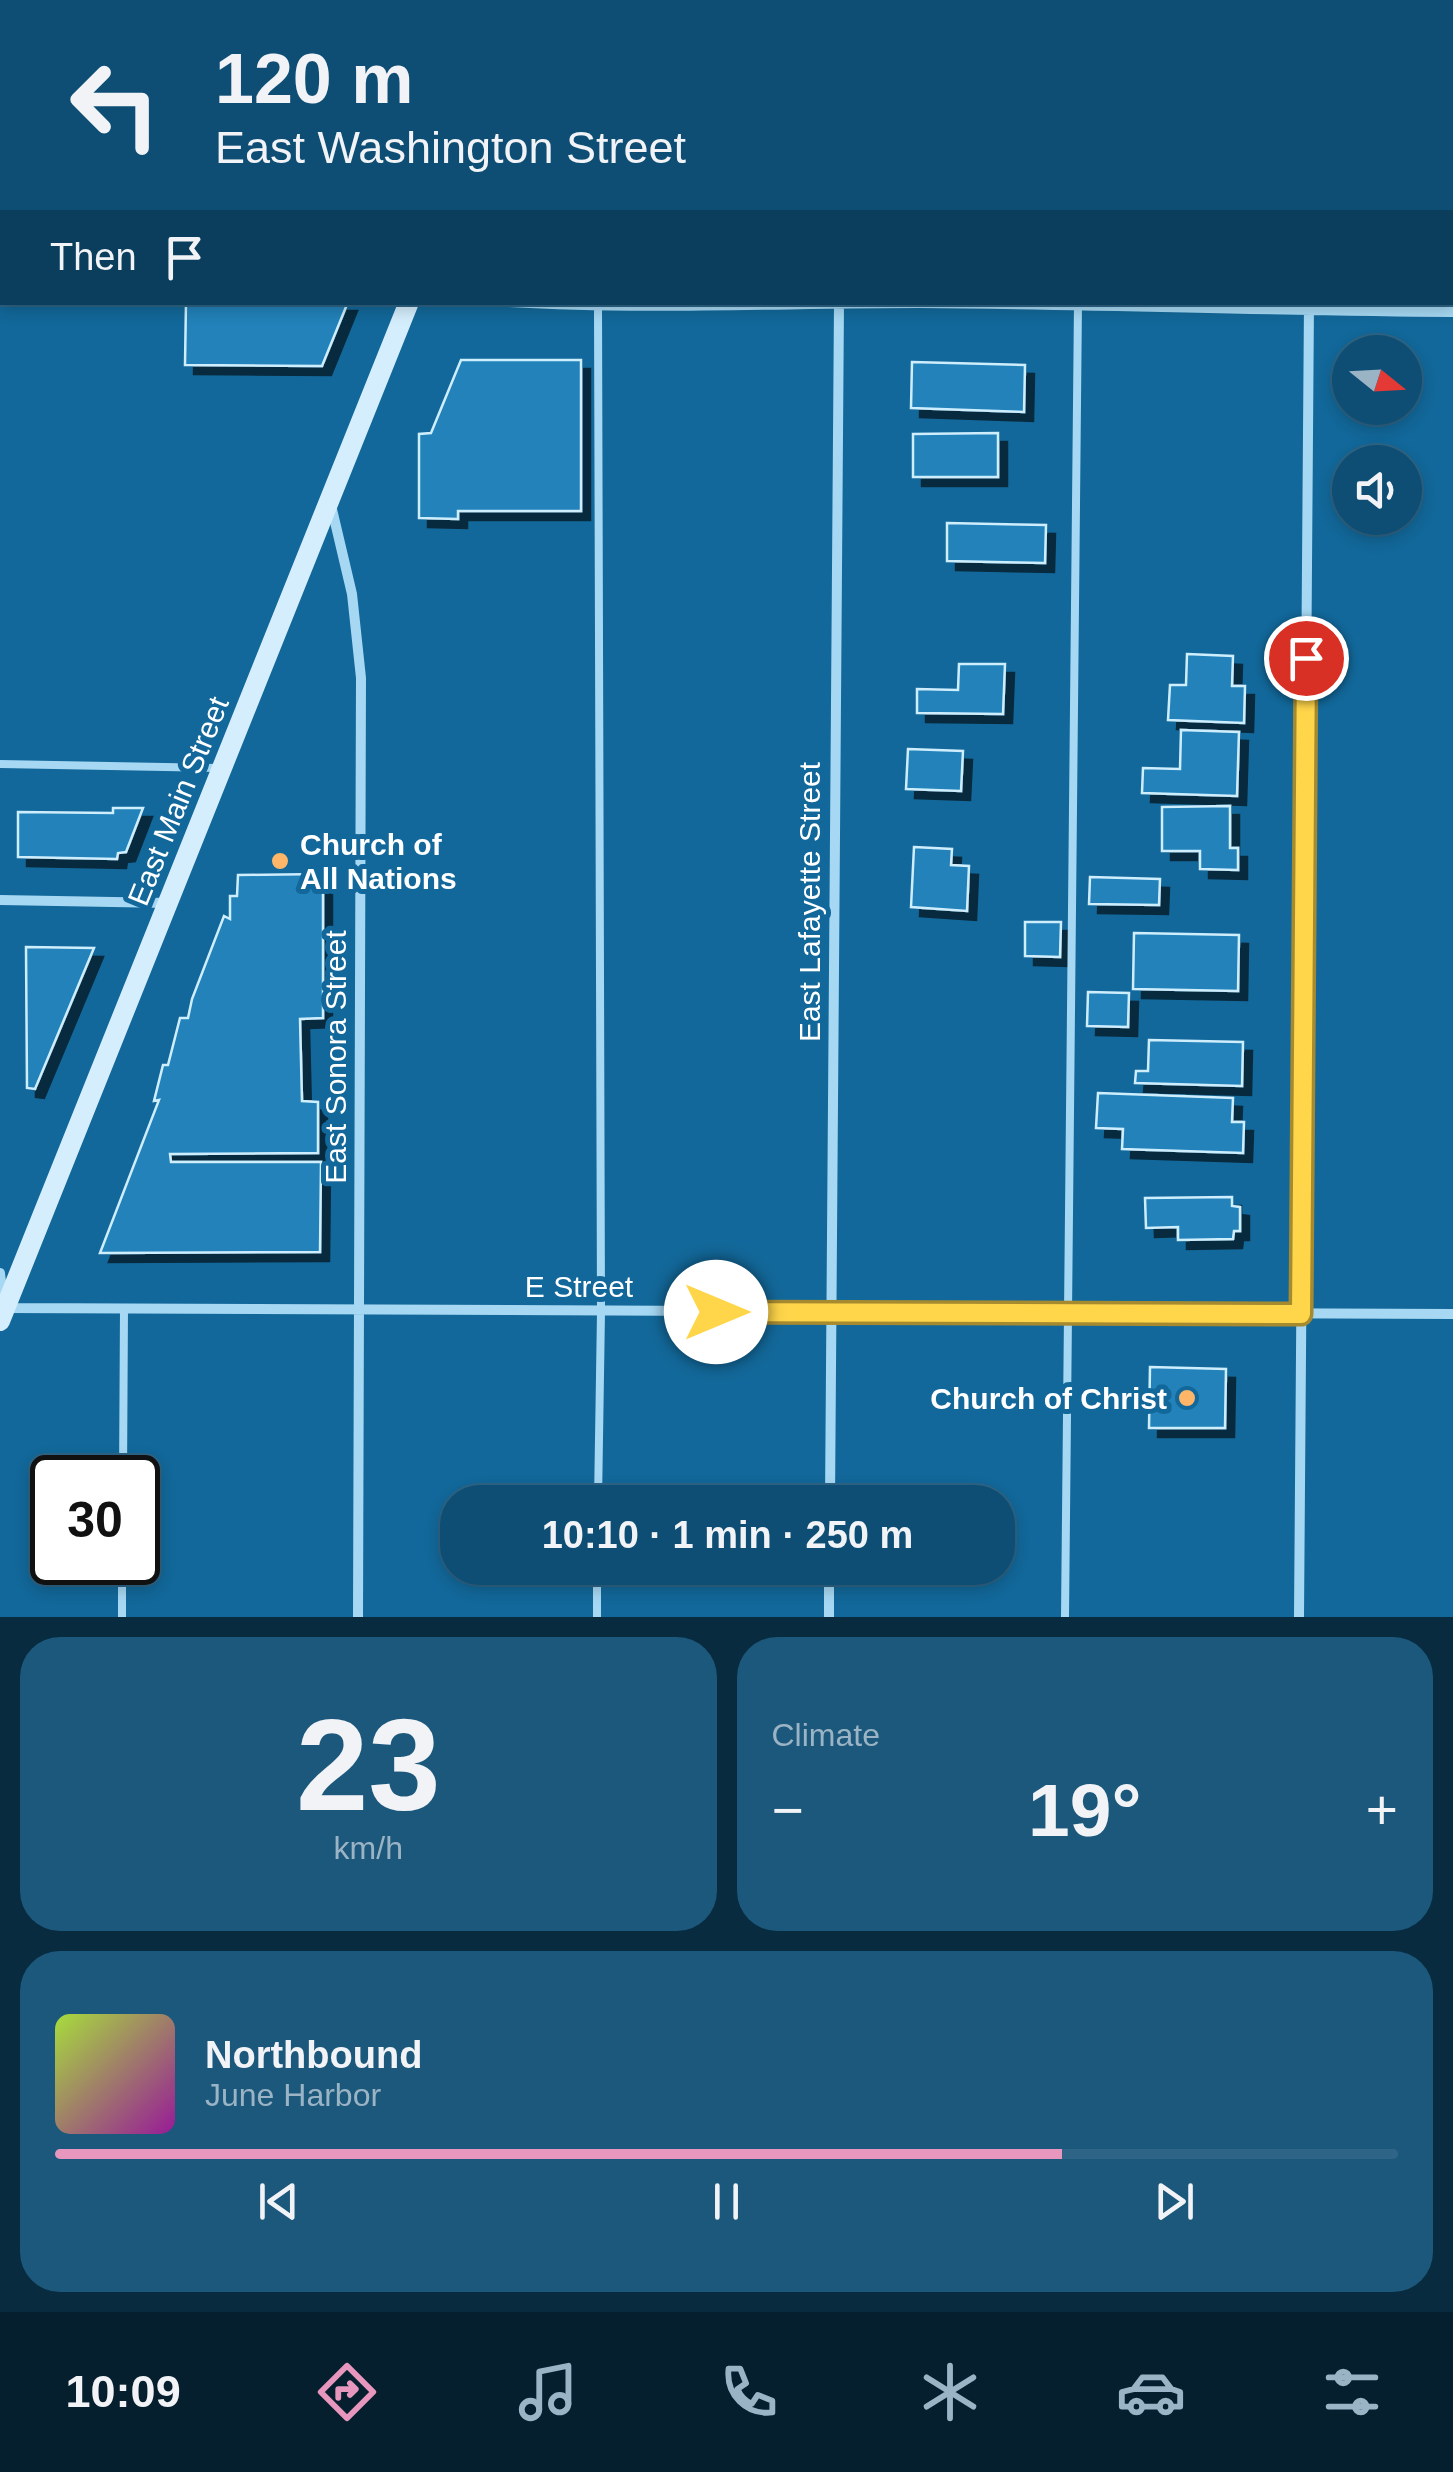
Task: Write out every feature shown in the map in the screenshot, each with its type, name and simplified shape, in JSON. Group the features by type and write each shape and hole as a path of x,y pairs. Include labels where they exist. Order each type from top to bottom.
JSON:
{"main road":[{"name":"East Main Street","path":"2,1314 408,305"}],"street":[{"path":"562,305 718,305"},
{"name":"East Lafayette Street","path":"830,1485 839,305"},
{"path":"1193,305 1453,312"},
{"path":"1299,1617 1308,307"},
{"name":"East Sonora Street","path":"330,499 352,594 361,678 358,1617"},
{"path":"0,900 170,903"},
{"path":"0,1274 2,1314"},
{"name":"E Street","path":"2,1314 124,1308 1453,1314"},
{"path":"829,1617 830,1585"}],"lane":[{"path":"1065,1617 1078,305"},
{"path":"598,307 598,1485"},
{"path":"0,764 223,768"},
{"path":"123,1455 124,1308"},
{"path":"122,1585 122,1617"},
{"path":"597,1617 598,1585"}],"building":[{"path":"186,305 347,305 322,366 185,365"},
{"path":"461,360 581,360 581,511 458,511 458,519 419,518 419,434 431,433"},
{"path":"912,362 1025,365 1024,412 911,408"},
{"path":"998,433 998,477 913,477 913,434"},
{"path":"947,523 1046,525 1045,563 947,561"},
{"path":"1187,654 1233,656 1232,686 1245,686 1244,723 1168,720 1170,685 1186,685"},
{"path":"959,664 1005,664 1003,714 917,713 917,689 958,690"},
{"path":"1181,730 1239,732 1237,796 1142,793 1143,768 1180,769"},
{"path":"908,749 963,751 961,791 906,789"},
{"path":"1230,806 1230,848 1238,848 1238,870 1200,869 1200,851 1162,851 1162,807"},
{"path":"113,808 143,808 126,852 118,853 117,859 18,857 18,812 113,813"},
{"path":"914,847 952,849 951,865 969,866 967,911 911,907"},
{"path":"323,874 323,1018 300,1019 302,1101 318,1102 318,1153 170,1154 171,1162 321,1162 320,1252 100,1253 159,1100 154,1101 180,1018 188,1018 224,916 230,919 230,896 237,896 238,875"},
{"path":"1090,877 1160,879 1159,905 1089,904"},
{"path":"1025,922 1061,922 1060,957 1025,956"},
{"path":"1134,933 1239,935 1238,991 1133,989"},
{"path":"26,947 94,948 35,1089 27,1088"},
{"path":"1088,992 1129,993 1128,1027 1087,1026"},
{"path":"1149,1040 1243,1042 1242,1086 1135,1083 1136,1071 1148,1071"},
{"path":"1098,1093 1233,1098 1232,1122 1244,1122 1243,1153 1122,1149 1123,1129 1096,1128"},
{"path":"1232,1197 1232,1206 1240,1207 1240,1231 1234,1231 1233,1239 1178,1240 1178,1227 1146,1228 1145,1198"},
{"name":"Church of Christ","path":"1150,1367 1226,1369 1225,1428 1149,1428"}],"place":[{"name":"Church of All Nations","path":"280,861"},
{"name":"Church of Christ","path":"1187,1398"}],"route":[{"path":"716,1312 1301,1314 1306,658"}]}
